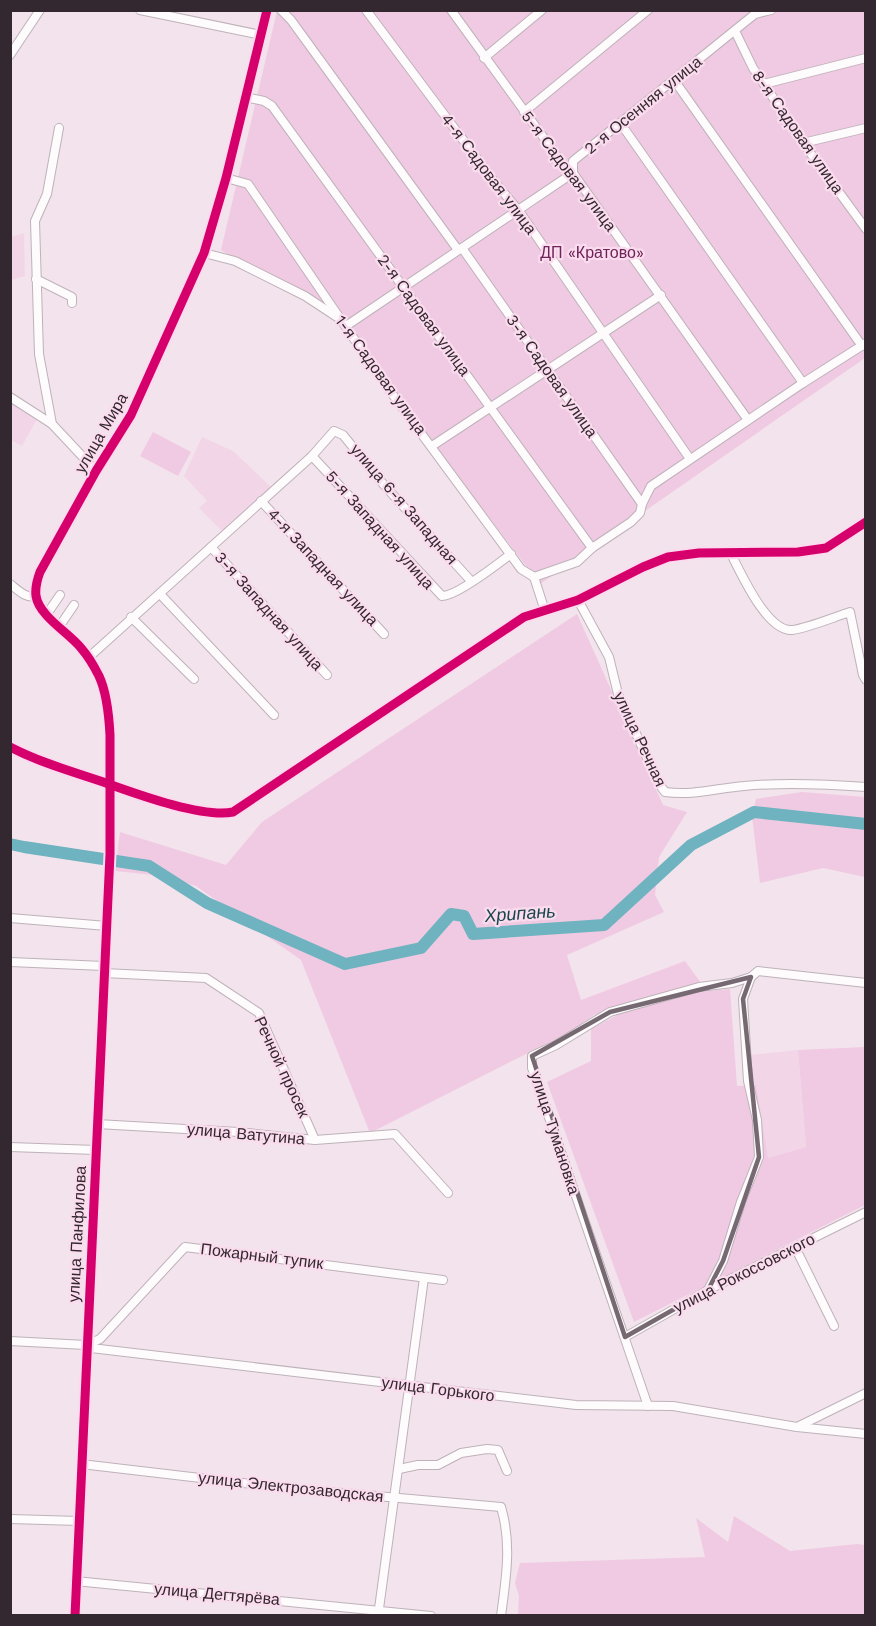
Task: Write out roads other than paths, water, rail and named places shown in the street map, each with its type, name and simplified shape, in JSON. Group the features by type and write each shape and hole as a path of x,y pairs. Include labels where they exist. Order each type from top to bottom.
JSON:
{"street":[{"path":"10,55 40,10"},
{"path":"140,10 261,35"},
{"name":"улица Мира","path":"36,597 40,573 96,471 131,415 204,253 226,178 267,10"},
{"name":"3-я Садовая улица","path":"281,10 291,20 549,370 642,504"},
{"name":"4-я Садовая улица","path":"366,10 506,197 519,211 690,459"},
{"name":"5-я Садовая улица","path":"451,10 565,167 573,173 748,420"},
{"path":"484,58 542,10"},
{"path":"524,112 648,10"},
{"name":"2-я Осенняя улица","path":"343,322 403,287 573,173 573,161 755,14 771,10"},
{"name":"8-я Садовая улица","path":"735,31 753,68 803,143 866,229"},
{"path":"764,84 866,58"},
{"path":"546,611 534,577 578,562 592,548 631,522 640,513 651,486 864,344 674,80"},
{"name":"2-я Садовая улица","path":"245,97 264,101 272,106 592,548"},
{"path":"621,124 803,383"},
{"path":"52,424 39,354 35,221 46,194 59,128"},
{"path":"803,143 866,128"},
{"name":"1-я Садовая улица","path":"226,178 248,184 387,387 520,569 534,577"},
{"path":"859,218 866,209"},
{"path":"204,253 235,261 305,296 343,322"},
{"path":"36,277 72,297 72,303"},
{"path":"432,446 661,295"},
{"path":"10,397 52,424 96,471"},
{"name":"улица 6-я Западная","path":"312,456 334,431 343,435 384,485 471,582"},
{"path":"88,658 312,456"},
{"name":"5-я Западная улица","path":"312,456 438,595 445,597 451,595 511,554"},
{"name":"4-я Западная улица","path":"261,501 384,634"},
{"path":"10,747 43,762 128,792 184,807 224,814 233,812 524,618 578,600 668,557 699,553 798,552 826,548 866,522"},
{"name":"3-я Западная улица","path":"211,547 327,675"},
{"path":"730,554 760,606 780,627 791,630 850,612 866,680"},
{"path":"10,584 21,593 36,597 46,614 81,648 102,684 109,720 110,785"},
{"path":"160,594 274,715"},
{"path":"46,614 60,595"},
{"name":"улица Речная","path":"578,600 609,657 618,694 659,784 665,792 681,794 767,785 866,787"},
{"path":"59,627 74,605"},
{"path":"131,617 194,679"},
{"name":"улица Панфилова","path":"75,1616 110,864 110,785"},
{"path":"10,918 107,926"},
{"name":"Речной просек","path":"10,962 206,978 259,1013 315,1140"},
{"name":"улица Тумановка","path":"648,1406 532,1068 531,1056 556,1045 610,1012 699,987 751,977 758,971 866,983"},
{"path":"708,1290 723,1261 741,1202 759,1157 757,1120 748,1081 743,999 751,977"},
{"name":"улица Ватутина","path":"97,1124 238,1132 315,1140 395,1134 448,1193"},
{"path":"10,1147 96,1150"},
{"name":"улица Рокоссовского","path":"625,1337 708,1290 866,1212"},
{"name":"Пожарный тупик","path":"86,1345 100,1339 185,1246 443,1280"},
{"path":"795,1247 834,1326"},
{"path":"379,1612 424,1278"},
{"name":"улица Горького","path":"10,1341 86,1345 103,1349 576,1405 673,1406 797,1427 866,1434"},
{"path":"797,1427 866,1394"},
{"path":"399,1469 418,1465 438,1465 460,1453 487,1449 498,1450 507,1471"},
{"name":"улица Электрозаводская","path":"81,1464 286,1488 501,1507 506,1525 508,1547 501,1616"},
{"path":"10,1519 79,1521"},
{"name":"улица Дегтярёва","path":"75,1581 431,1616"}],"waterway":[{"name":"Хрипань","path":"10,844 149,866 207,903 345,964 421,948 451,914 464,916 473,934 604,925 691,845 754,812 866,824"}],"park label":[{"name":"ДП «Кратово»","path":"592,252"}]}
